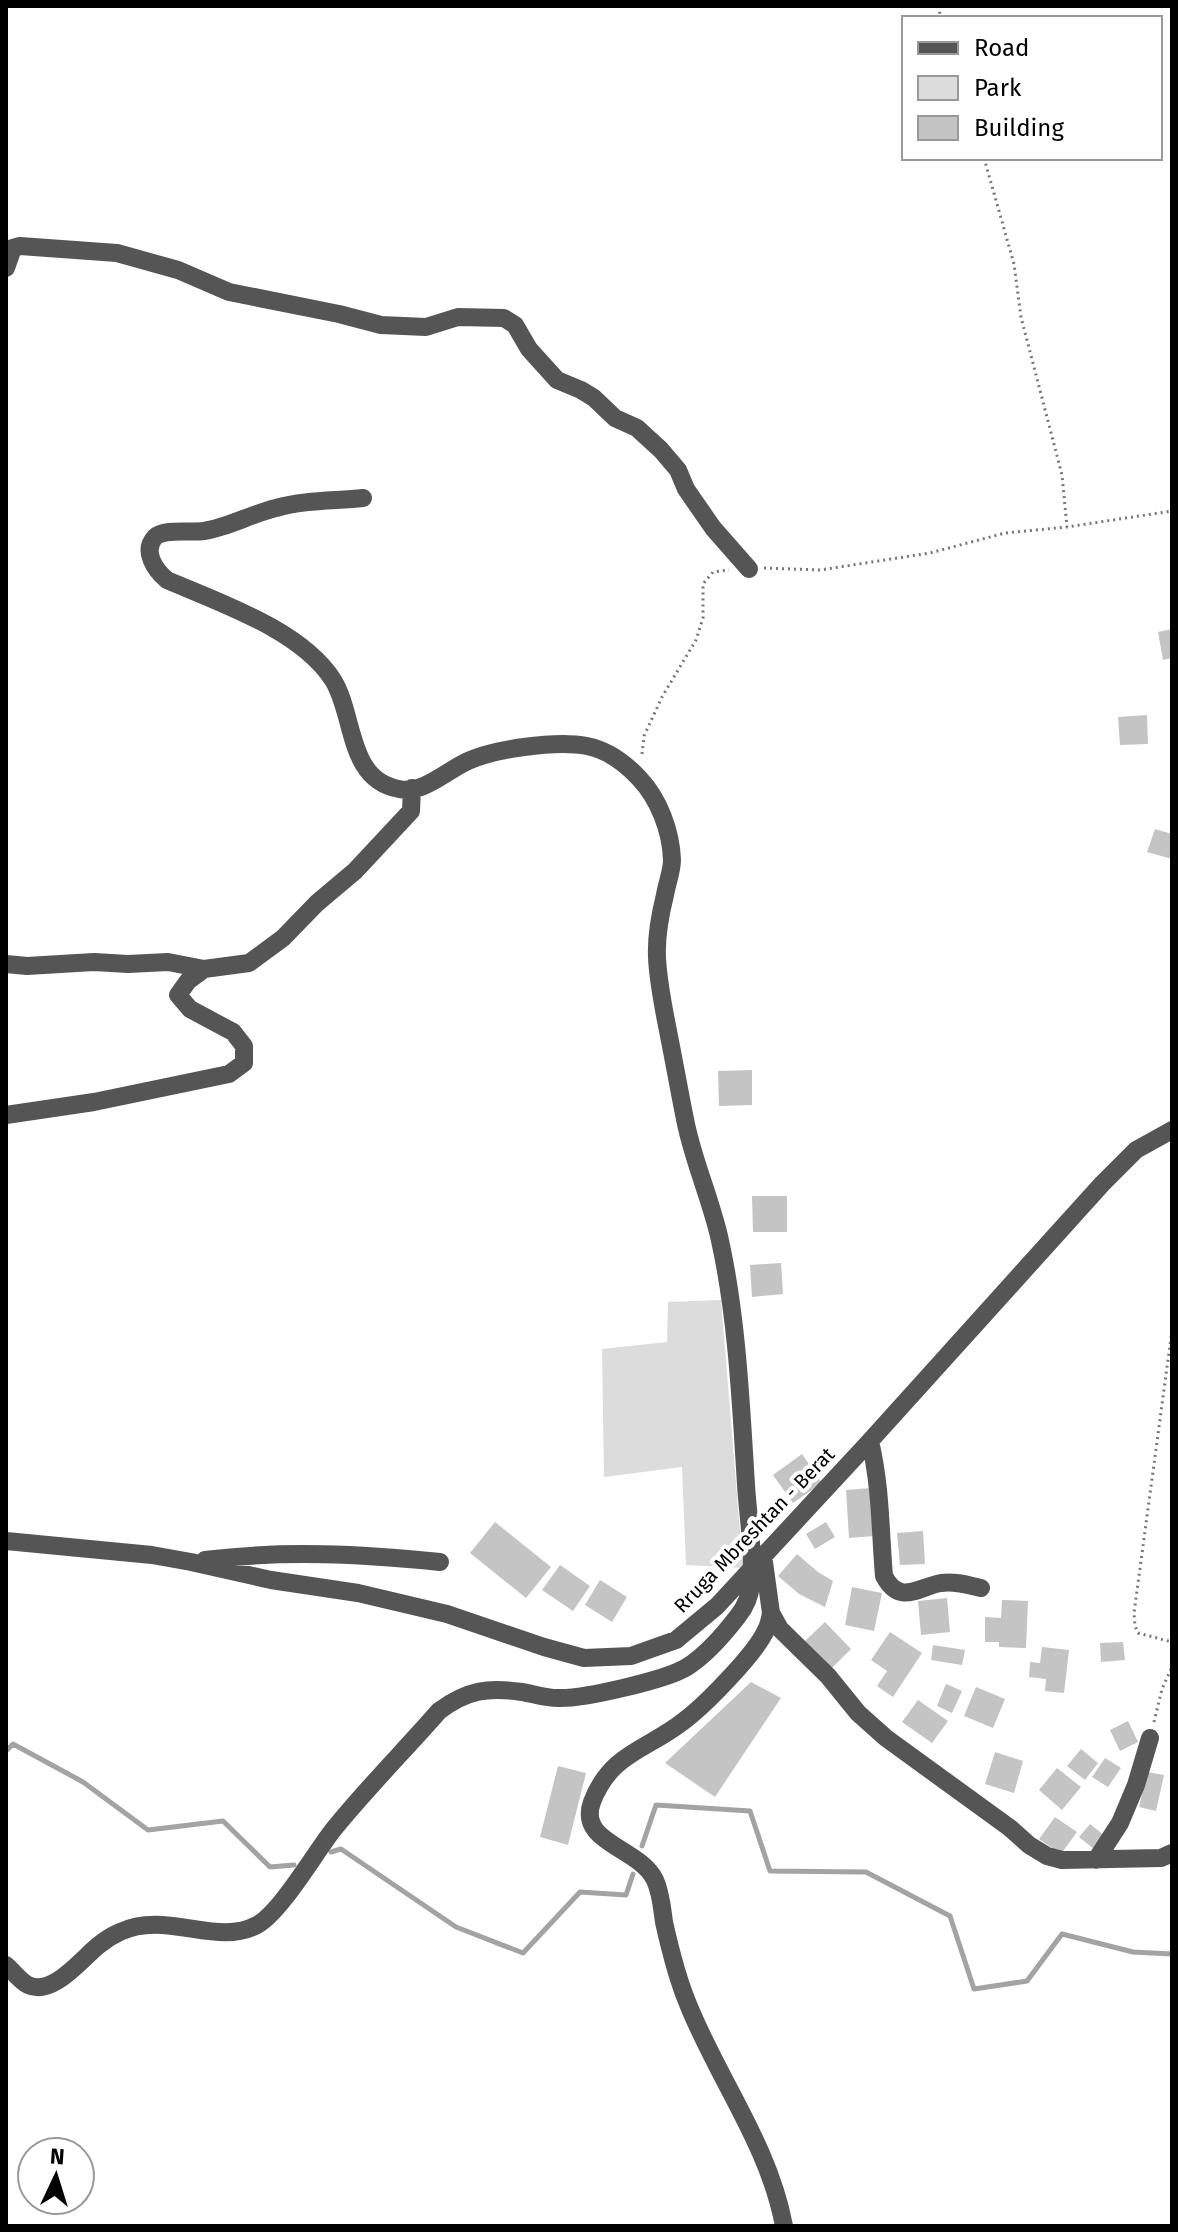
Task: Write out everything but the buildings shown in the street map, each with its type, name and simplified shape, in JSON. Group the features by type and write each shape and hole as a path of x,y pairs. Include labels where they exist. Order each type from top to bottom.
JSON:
{"street":[{"path":"6,268 13,248 20,246 117,253 178,270 229,292 381,325 426,327 458,317 504,318 515,325 529,349 557,380 594,398 615,418 637,428 661,450 678,470 686,489 713,528 749,569"},
{"path":"363,498 275,508 219,529 165,532 156,536 151,546 151,559 156,571 167,580 255,618 313,655 333,681 345,706 354,746 365,768 379,780 398,789 421,788 469,760 499,751 553,745 585,746 610,754 639,778 655,799 668,831 672,863 658,924 657,958 663,1006 686,1125 718,1235 731,1306 757,1561 771,1613 780,1629 828,1676 858,1713 886,1738 1047,1856 1062,1860 1096,1860 1161,1858 1172,1853"},
{"path":"6,964 168,962 204,969 249,963 283,938 355,871 411,811 412,788"},
{"path":"6,1115 108,1100 229,1074 244,1063 244,1046 233,1032 190,1009 178,995 188,981 204,969"},
{"name":"Rruga Mbreshtan - Berat","path":"6,1541 152,1555 191,1562 271,1580 358,1593 447,1614 584,1658 631,1656 676,1640 717,1606 1102,1184 1136,1150 1172,1130"},
{"path":"870,1441 881,1499 884,1576 889,1586 900,1592 912,1593 941,1583 981,1588"},
{"path":"191,1562 248,1555 359,1554 440,1562"},
{"path":"6,1965 28,1985 39,1987 61,1978 115,1934 139,1925 152,1923 227,1932 257,1926 281,1901 333,1830 439,1711 455,1699 472,1692 493,1690 574,1698 670,1675 690,1666 737,1617 748,1600 757,1561"},
{"path":"771,1613 767,1630 739,1667 685,1720 626,1756 610,1770 598,1787 590,1807 591,1824 596,1833 636,1858 655,1879 687,2001 712,2060 737,2101 762,2155 775,2187 784,2226"},
{"path":"1096,1860 1120,1823 1136,1785 1150,1738"}],"path":[{"path":"985,160 1014,264 1021,317 1062,475 1067,527"},
{"path":"639,778 644,736 662,697 696,640 703,618 703,584 713,572 820,570 930,553 1005,533 1172,511"},
{"path":"1172,1330 1134,1613 1138,1633 1172,1642"},
{"path":"1150,1738 1162,1689 1172,1667"}],"green space":[{"path":"721,1300 743,1568 686,1565 682,1467 604,1477 602,1349 667,1342 668,1302"}],"waterway":[{"path":"6,1751 13,1744 83,1782 148,1830 223,1821 270,1867 294,1865"},
{"path":"642,1846 656,1805 750,1811 770,1871 866,1872 950,1916 974,1989 1027,1981 1062,1934 1133,1952 1172,1954"},
{"path":"331,1852 341,1849 456,1927 523,1953 580,1892 626,1895 633,1874"}]}
